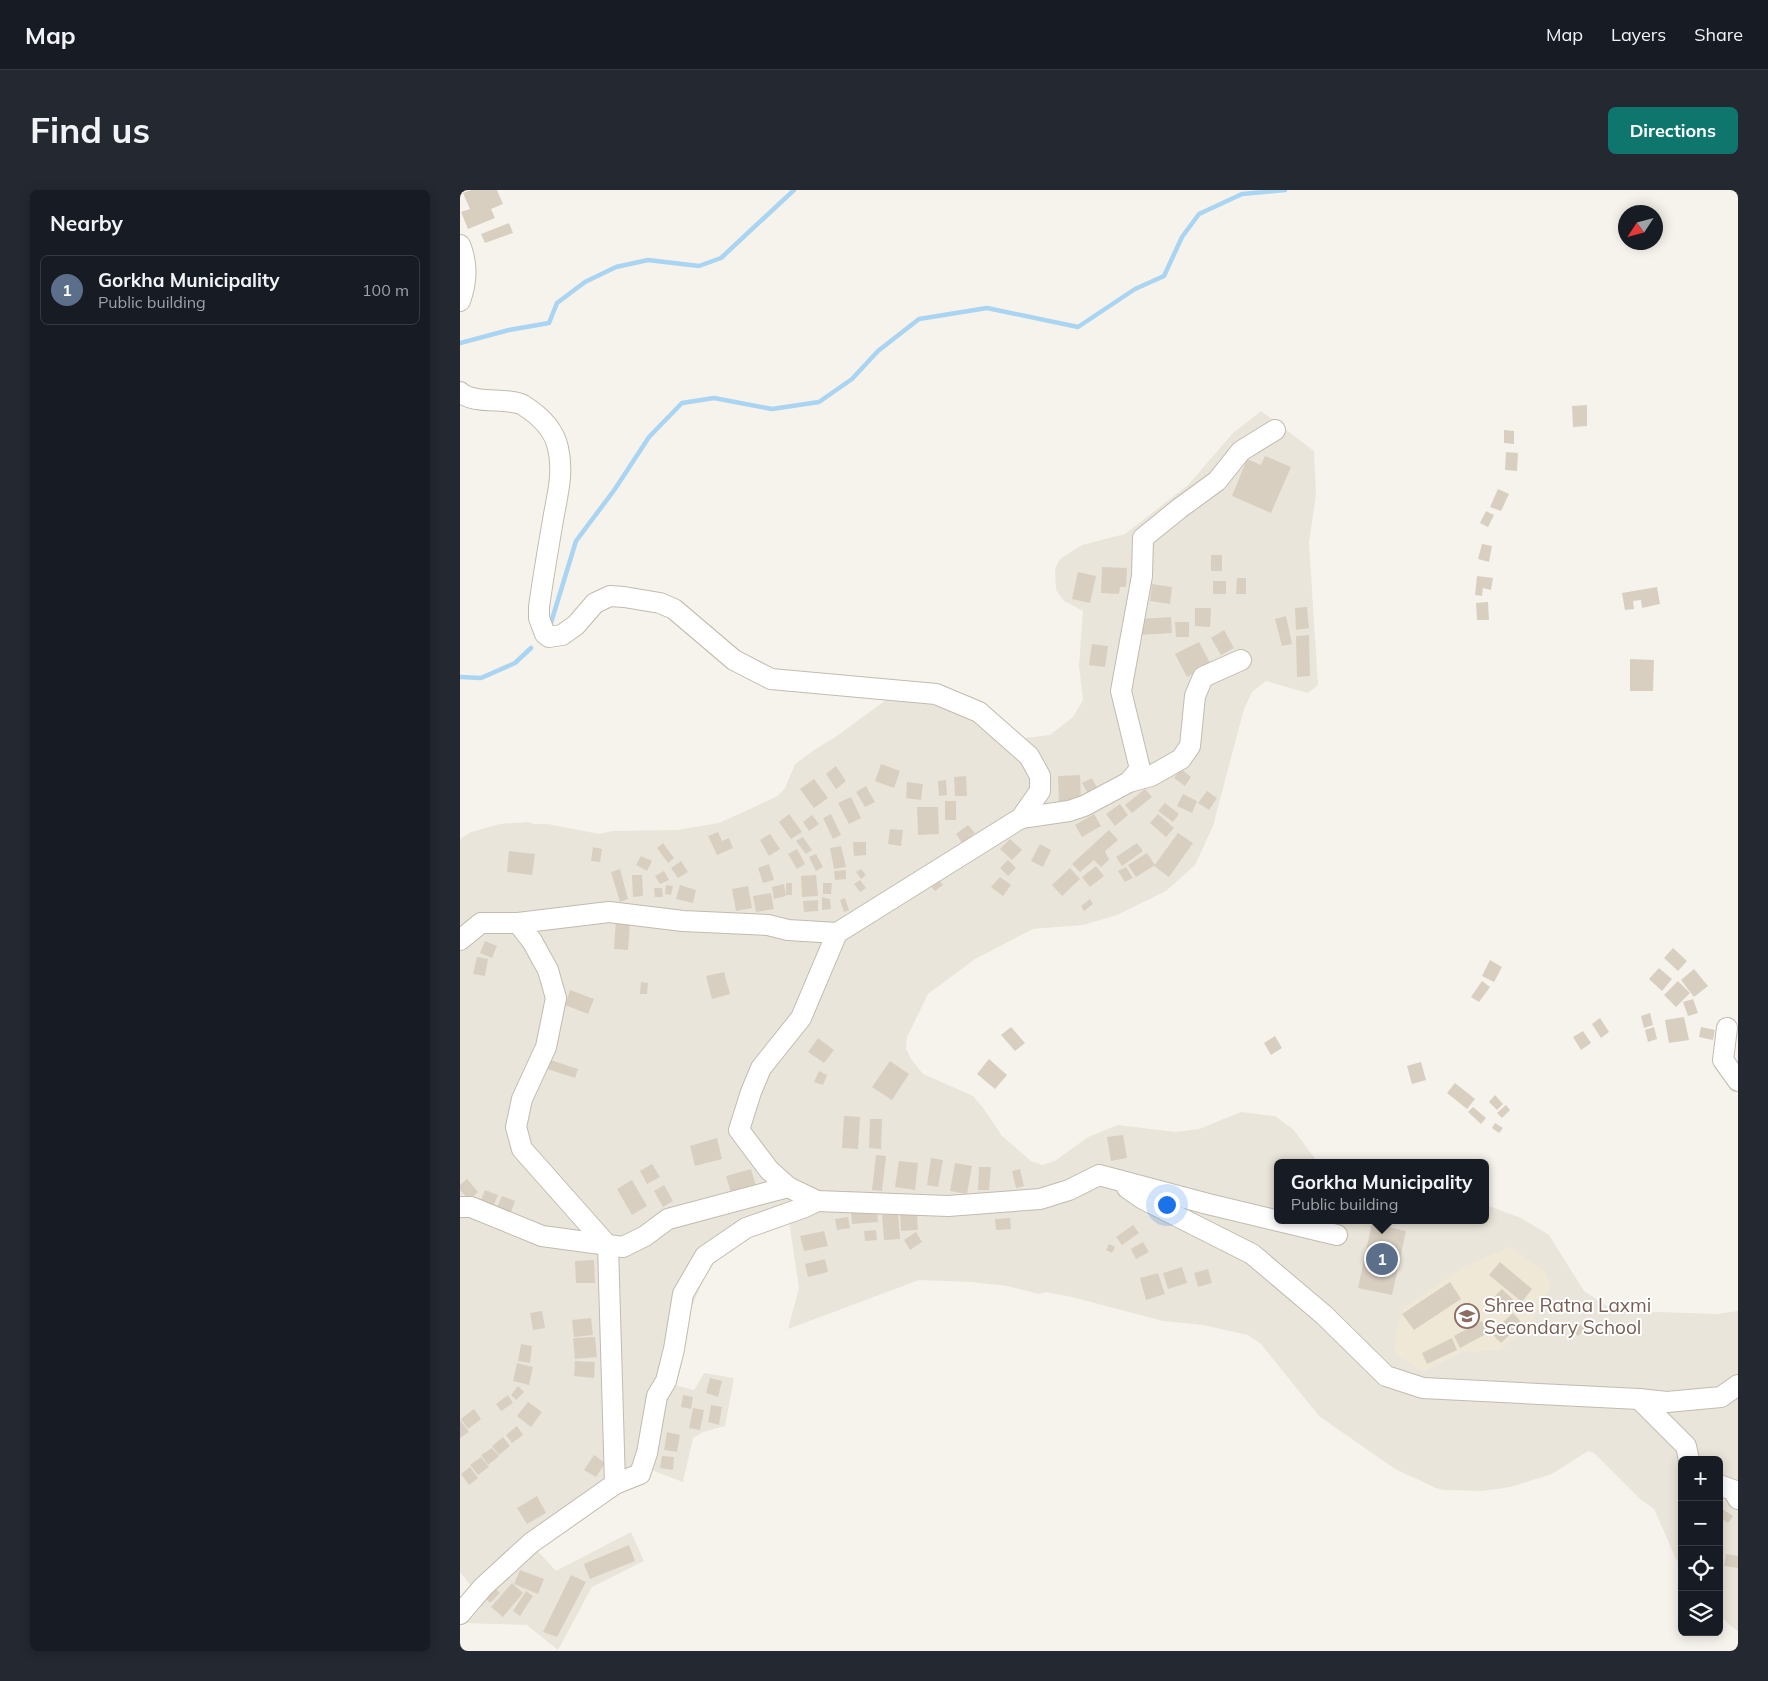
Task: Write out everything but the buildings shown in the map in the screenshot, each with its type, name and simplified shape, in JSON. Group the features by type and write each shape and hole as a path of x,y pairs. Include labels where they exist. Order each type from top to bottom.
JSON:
{"street":[{"path":"460,245 465,257 466,277 460,301"},
{"path":"460,392 463,396 520,404 540,417 552,433 558,448 562,474 538,607 539,618 545,634 549,637 562,635 576,625 595,603 610,596 660,602 674,609 734,660 771,679 936,694 979,712 1029,756 1040,776 1040,792 1021,818 837,933 801,1018 761,1068 739,1130 769,1170 788,1186 817,1201"},
{"path":"1129,782 1140,768 1121,691 1142,576 1143,538 1217,481 1241,451 1275,430"},
{"path":"1021,818 1069,811 1084,806 1129,782 1151,776 1181,759 1190,746 1195,696 1203,677 1241,660"},
{"path":"460,940 481,923 518,923 609,912 684,921 748,924 788,930 837,933"},
{"path":"518,923 532,941 548,970 556,998 546,1046 522,1099 516,1127 522,1149 608,1246 615,1484"},
{"path":"1727,1028 1723,1060 1738,1081"},
{"path":"460,1614 483,1587 531,1542 615,1484 640,1474 647,1452 657,1396 666,1381 674,1349 683,1294 704,1256 746,1228 817,1201 948,1206 1040,1199 1069,1190 1099,1175 1274,1220"},
{"path":"1112,1178 1143,1199 1252,1254 1324,1315 1386,1376 1422,1388 1667,1402 1721,1397 1738,1386"},
{"path":"460,1207 471,1207 542,1236 623,1248 645,1236 668,1219 788,1186"},
{"path":"1291,1224 1337,1235"},
{"path":"1639,1399 1686,1446 1688,1456"},
{"path":"1723,1486 1733,1490 1738,1499"}],"shaded area":[{"path":"1261,411 1314,451 1316,495 1309,542 1318,685 1308,693 1266,681 1252,692 1244,709 1213,826 1195,865 1166,891 1117,915 1083,925 1033,929 975,959 928,994 907,1037 906,1049 923,1074 973,1096 1002,1136 1031,1161 1042,1165 1055,1161 1088,1137 1118,1125 1176,1132 1199,1129 1241,1112 1275,1116 1294,1130 1315,1159 1274,1159 1274,1224 1489,1224 1489,1206 1521,1218 1549,1235 1584,1291 1605,1305 1630,1311 1717,1314 1738,1311 1738,1631 1723,1618 1723,1456 1678,1456 1678,1561 1654,1509 1640,1499 1594,1453 1588,1451 1552,1474 1510,1487 1483,1491 1443,1490 1436,1488 1395,1469 1319,1416 1261,1344 1248,1335 1203,1325 1163,1321 1046,1292 1039,1294 1007,1286 971,1282 919,1280 788,1329 799,1288 789,1221 764,1221 710,1264 690,1311 671,1384 694,1390 704,1373 734,1378 725,1426 703,1432 693,1438 683,1482 651,1470 535,1548 556,1571 631,1532 644,1561 592,1587 558,1650 527,1625 467,1623 481,1608 472,1587 460,1572 460,839 471,832 500,824 528,822 599,834 612,831 677,830 719,823 778,796 785,788 795,764 886,700 952,704 1017,739 1050,735 1073,717 1083,700 1079,666 1083,611 1064,601 1056,590 1055,568 1060,559 1082,545 1125,534 1188,485 1233,433"},
{"name":"Shree Ratna Laxmi Secondary School","path":"1510,1247 1544,1270 1551,1286 1529,1325 1500,1350 1463,1352 1423,1372 1395,1354 1396,1332 1404,1307 1465,1266"}],"waterway":[{"path":"460,343 509,330 549,323 557,303 585,282 616,267 648,260 699,266 721,258 794,190"},
{"path":"550,626 576,541 615,489 649,437 682,403 714,398 772,409 819,402 852,379 878,351 919,319 987,308 1078,327 1135,289 1164,276 1182,237 1199,214 1242,194 1285,190"},
{"path":"460,677 481,678 515,663 531,648"}],"place":[{"name":"Gorkha Municipality","path":"1382,1259"},
{"name":"Shree Ratna Laxmi Secondary School","path":"1467,1316"}]}
